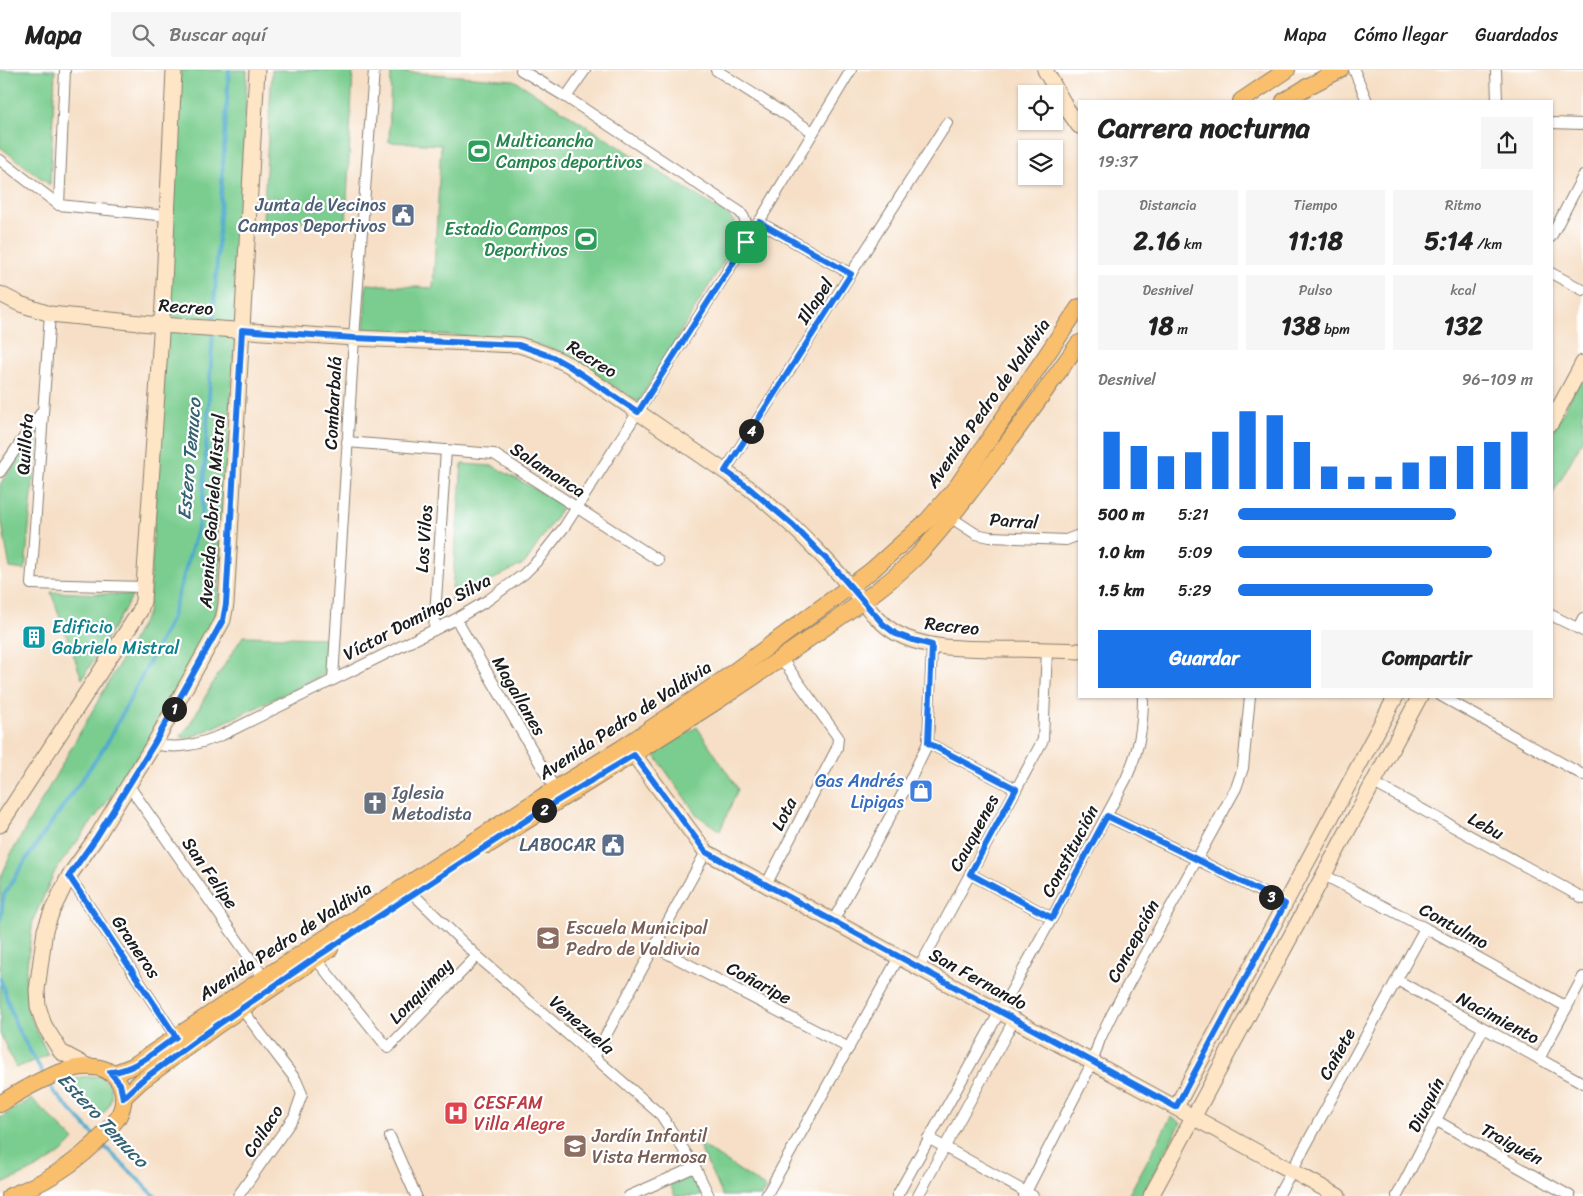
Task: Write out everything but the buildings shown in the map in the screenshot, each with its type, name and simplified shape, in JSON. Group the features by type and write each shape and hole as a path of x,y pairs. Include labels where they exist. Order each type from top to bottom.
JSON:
{"main road":[{"path":"1242,100 1287,70"},
{"path":"1286,100 1340,70"},
{"name":"Avenida Pedro de Valdivia","path":"110,1072 120,1071 133,1066 264,978 555,789 622,748 729,676 850,587 909,539 953,492 1078,308"},
{"name":"Avenida Pedro de Valdivia","path":"10,1196 41,1189 92,1147 110,1128 120,1113 123,1098 141,1081 241,1008 542,810 634,755 781,658 888,582 917,556 1001,454 1078,344"},
{"path":"0,1104 58,1074 87,1066 100,1067 110,1072 120,1084 123,1098"}],"street":[{"path":"59,205 65,70"},
{"path":"0,825 140,610 144,587 161,325 174,70"},
{"name":"Avenida Gabriela Mistral","path":"87,1066 61,1052 44,1025 38,1006 45,930 69,876 129,786 223,620 226,604 237,330 256,70"},
{"name":"Combarbalá","path":"334,679 347,442 374,70"},
{"path":"521,70 566,97 740,212 747,224 746,242"},
{"path":"566,97 585,70"},
{"path":"716,70 813,132"},
{"name":"Víctor Domingo Silva","path":"154,744 166,747 188,747 213,739 456,620 524,574 553,543 638,412 759,222 851,70"},
{"path":"1045,70 1078,125"},
{"path":"1354,70 1366,100"},
{"path":"1496,70 1497,100"},
{"name":"Illapel","path":"725,471 947,123"},
{"path":"1553,123 1583,124"},
{"path":"0,160 59,205 167,216"},
{"path":"1553,234 1580,190 1583,176"},
{"path":"759,222 851,274"},
{"path":"1553,274 1583,290"},
{"name":"Recreo","path":"0,294 20,304 50,314 161,325 354,338 519,345 553,357 569,366 725,471 764,500 819,551 883,624 896,634 932,645 960,648 1078,651"},
{"name":"Quillota","path":"50,314 32,584 144,587"},
{"path":"1553,418 1583,363"},
{"path":"0,472 43,409"},
{"name":"Salamanca","path":"347,442 494,454 658,560"},
{"name":"Los Vilos","path":"434,630 446,450"},
{"name":"Parral","path":"950,517 976,534 990,537 1066,540 1078,534"},
{"path":"1553,616 1580,630 1583,618"},
{"name":"Magallanes","path":"456,620 555,789"},
{"path":"833,921 909,782 928,743 932,645"},
{"name":"Cauquenes","path":"919,968 1043,740 1047,650"},
{"name":"Lota","path":"766,885 838,743 838,737 834,731 781,658"},
{"name":"Constitución","path":"897,1196 1052,918 1133,764 1143,721 1143,698"},
{"name":"Concepción","path":"1027,1195 1092,1063 1100,1039 1112,1014 1236,788 1243,768 1250,698"},
{"path":"1176,1107 1395,698"},
{"path":"1151,1196 1419,698"},
{"path":"1445,698 1583,775"},
{"path":"928,743 1016,789"},
{"name":"San Fernando","path":"634,755 706,852 1338,1196"},
{"name":"Lebu","path":"1374,783 1583,898"},
{"name":"San Felipe","path":"129,786 264,978"},
{"path":"1107,816 1285,904"},
{"path":"594,1057 706,852"},
{"path":"970,874 1052,918"},
{"name":"Contulmo","path":"1324,875 1425,928 1566,1007"},
{"name":"Graneros","path":"69,876 176,1037"},
{"name":"Venezuela","path":"413,894 477,956 661,1115 695,1167 709,1196"},
{"name":"Cañete","path":"1278,1196 1425,928"},
{"name":"Coñaripe","path":"655,947 848,1048"},
{"name":"Lonquimay","path":"315,958 388,1048 477,956"},
{"path":"771,1194 848,1048 899,958"},
{"path":"1539,1059 1583,977"},
{"name":"Nacimiento","path":"1397,980 1583,1083"},
{"name":"Coilaco","path":"238,1196 294,1117 302,1094 296,1080 241,1008"},
{"path":"918,1196 1014,1020"},
{"name":"Diuquín","path":"1397,1196 1483,1029"},
{"name":"Traiguén","path":"1437,1120 1570,1196"},
{"path":"390,1137 416,1196"},
{"path":"928,1138 1027,1195"},
{"path":"629,1196 695,1167"}],"green space":[{"path":"0,70 55,70 50,185 0,147"},
{"path":"181,70 247,70 237,302 218,606 214,621 161,720 124,779 55,871 33,920 26,973 27,1010 48,1055 16,1068 0,1034 0,880 11,854 148,613"},
{"path":"272,70 353,70 346,224 263,221"},
{"name":"Estadio Campos Deportivos","path":"391,71 514,80 729,216 735,223 737,231 735,243 638,402 559,351 517,339 364,331 366,284 433,288 441,145 389,142"},
{"path":"1583,375 1583,439 1553,493 1553,430"},
{"path":"38,431 25,570 10,568 0,513 0,484"},
{"path":"462,464 493,466 564,505 525,563 451,601"},
{"path":"51,592 133,595 82,679"},
{"path":"243,636 328,638 326,673 197,735 185,738 180,736 189,726 214,681"},
{"path":"697,727 738,789 720,831 697,815 653,753"},
{"path":"97,1076 108,1084 112,1093 109,1104 102,1115 68,1083 81,1077"},
{"path":"32,1099 74,1140 50,1161 0,1185 0,1118"},
{"path":"1171,1117 1181,1123 1141,1196 1128,1196"},
{"path":"697,1142 766,1188 761,1196 723,1196"},
{"path":"692,1175 702,1196 675,1196 670,1185"}],"waterway":[{"name":"Estero Temuco","path":"213,325 229,70"},
{"name":"Estero Temuco","path":"0,920 4,895 25,861 106,745 171,620 202,512 213,332"},
{"name":"Estero Temuco","path":"0,978 17,1028 44,1075"},
{"name":"Estero Temuco","path":"48,1081 53,1091 95,1136"},
{"name":"Estero Temuco","path":"101,1143 155,1196"}],"place":[{"name":"Multicancha Campos deportivos","path":"479,151"},
{"name":"Junta de Vecinos Campos Deportivos","path":"403,215"},
{"name":"Estadio Campos Deportivos","path":"586,239"},
{"name":"Edificio Gabriela Mistral","path":"34,637"},
{"name":"Gas Andrés Lipigas","path":"921,791"},
{"name":"Iglesia Metodista","path":"375,803"},
{"name":"LABOCAR","path":"613,845"},
{"name":"Escuela Municipal Pedro de Valdivia","path":"548,938"},
{"name":"CESFAM Villa Alegre","path":"456,1113"},
{"name":"Jardín Infantil Vista Hermosa","path":"575,1146"}],"route":[{"path":"759,222 851,274 725,471 749,488 793,525 831,564 883,624 896,634 932,645 928,743 1016,789 970,874 1052,918 1107,816 1285,904 1176,1107 706,852 634,755 542,810 315,958 219,1024 141,1081 123,1098 120,1084 110,1072 120,1071 133,1066 176,1037 69,876 129,786 223,620 226,604 242,330 354,338 519,345 553,357 569,366 638,412 746,242 759,222"}]}
